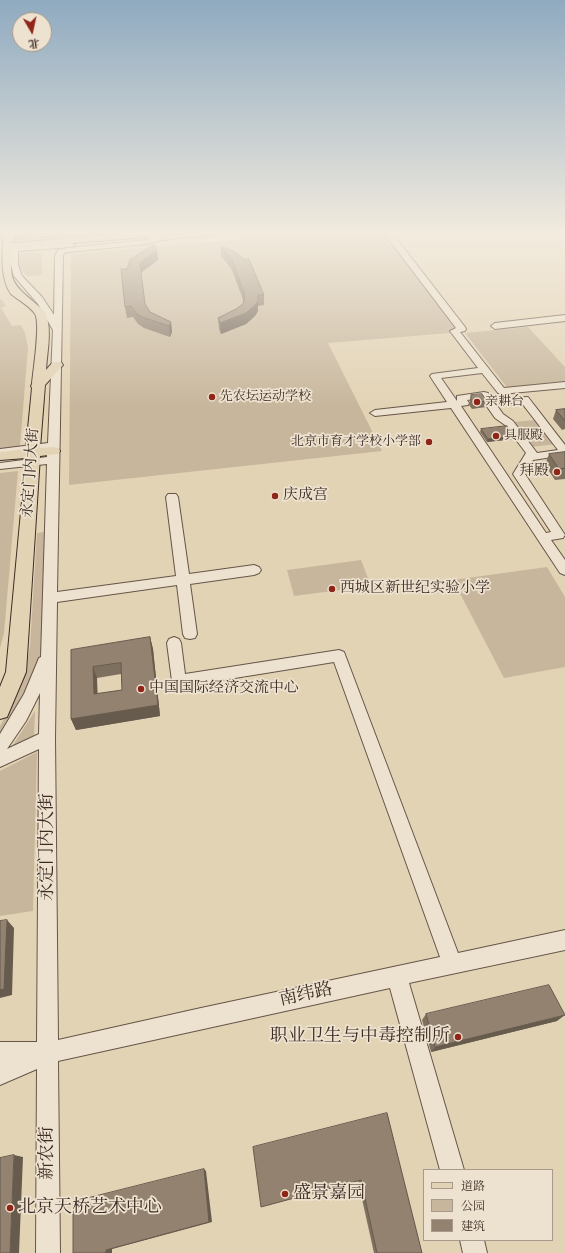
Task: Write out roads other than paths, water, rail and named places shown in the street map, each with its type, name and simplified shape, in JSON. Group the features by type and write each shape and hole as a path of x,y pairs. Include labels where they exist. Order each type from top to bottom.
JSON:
{"main road":[{"name":"永定门内大街","path":"0,711 16,672 37,386 43,325 40,313 15,291"},
{"path":"23,291 44,307"},
{"path":"37,386 57,365"},
{"path":"0,460 53,453"},
{"path":"0,456 32,455"}],"street":[{"path":"31,291 40,300 57,329"},
{"path":"0,746 28,703 40,675 49,641 53,453 57,365 58,291"},
{"path":"434,291 462,328 454,331 501,391 565,385"},
{"path":"495,326 565,318"},
{"path":"484,370 435,376 565,570"},
{"path":"375,413 464,403 461,398 484,395 499,416 509,423 532,453 518,474 559,535 544,538"},
{"path":"489,402 524,399 565,452 530,457"},
{"path":"0,452 32,455"},
{"path":"0,466 32,455"},
{"path":"172,497 190,634"},
{"path":"51,598 254,570"},
{"name":"永定门内大街","path":"48,1053 47,738 49,641"},
{"path":"174,643 179,681 339,656 452,964"},
{"path":"0,760 47,738"},
{"name":"南纬路","path":"0,1074 48,1053 201,1018 565,940"},
{"path":"397,976 452,1169"},
{"name":"南纬路","path":"0,1054 7,1052 48,1053"},
{"name":"新农街","path":"48,1053 48,1253"},
{"path":"472,1241 476,1253"}],"place":[{"name":"先农坛运动学校","path":"212,397"},
{"name":"亲耕台","path":"477,402"},
{"name":"具服殿","path":"496,436"},
{"name":"北京市育才学校小学部","path":"429,442"},
{"name":"拜殿","path":"557,472"},
{"name":"庆成宫","path":"275,496"},
{"name":"西城区新世纪实验小学","path":"332,589"},
{"name":"中国国际经济交流中心","path":"141,689"},
{"name":"职业卫生与中毒控制所","path":"458,1037"},
{"name":"盛景嘉园","path":"285,1194"},
{"name":"北京天桥艺术中心","path":"10,1208"}]}
